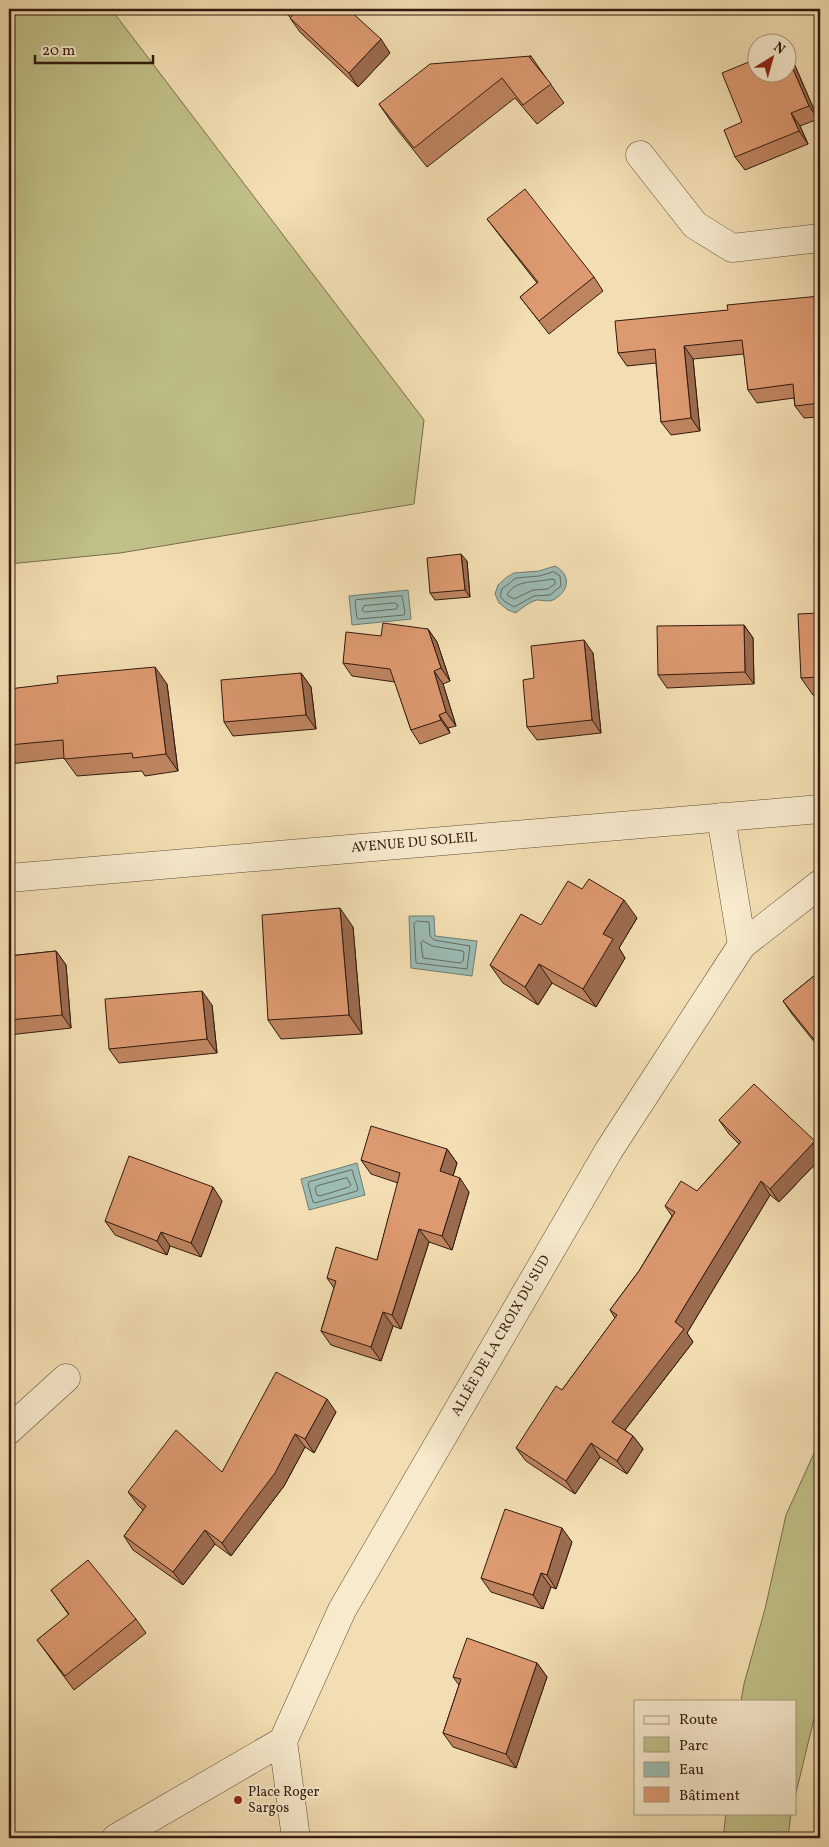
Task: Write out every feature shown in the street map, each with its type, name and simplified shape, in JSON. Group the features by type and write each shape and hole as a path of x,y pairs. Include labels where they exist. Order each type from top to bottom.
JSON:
{"street":[{"path":"640,155 695,225 732,248 820,238"},
{"name":"AVENUE DU SOLEIL","path":"9,878 820,809"},
{"path":"721,817 742,946"},
{"name":"ALLÉE DE LA CROIX DU SUD","path":"283,1741 347,1602 609,1150 742,946 820,884"},
{"path":"9,1430 66,1378"},
{"path":"116,1838 283,1741 296,1838"}],"green space":[{"path":"9,9 111,9 424,420 414,504 120,553 9,564"},
{"path":"820,1440 820,1694 796,1793 796,1700 741,1700 765,1609 786,1515"},
{"path":"726,1814 791,1814 788,1838 723,1838"}],"water":[{"path":"555,566 564,574 566,579 565,588 558,597 551,601 534,601 516,613 499,603 495,594 498,585 507,577 514,573 539,571"},
{"path":"408,590 411,619 352,625 349,596"},
{"path":"409,916 434,916 435,936 477,941 472,976 411,968"},
{"path":"357,1163 365,1195 309,1210 301,1179"}],"building":[{"path":"286,9 348,9 381,39 349,73 290,18 293,15"},
{"path":"531,56 529,57 551,84 523,105 502,78 414,148 379,104 430,64"},
{"path":"746,63 746,82 796,82 796,76 809,106 791,113 799,131 735,157 724,130 742,122 722,73"},
{"path":"525,189 594,277 539,321 520,297 538,282 487,219"},
{"path":"820,296 820,403 795,406 793,384 748,390 742,340 684,346 691,418 661,422 655,349 618,353 615,321 728,310 727,305"},
{"path":"461,554 465,590 430,593 427,558"},
{"path":"820,613 820,677 801,678 798,614"},
{"path":"383,623 428,629 441,668 434,671 446,712 439,715 441,720 411,730 390,669 343,663 346,632 381,636"},
{"path":"744,625 745,672 658,675 657,626"},
{"path":"584,640 592,720 527,727 523,680 534,678 531,646"},
{"path":"155,667 166,754 133,758 132,753 64,759 63,740 9,745 9,689 58,683 57,676"},
{"path":"301,673 306,715 224,722 221,680"},
{"path":"589,879 624,900 603,934 613,939 583,989 539,964 525,987 490,965 521,914 541,925 568,881 582,889"},
{"path":"340,908 349,1015 268,1020 262,915"},
{"path":"56,951 62,1015 9,1020 9,956"},
{"path":"820,971 820,1047 783,1001"},
{"path":"202,991 207,1039 109,1049 105,999"},
{"path":"754,1084 815,1141 770,1189 761,1181 675,1322 684,1329 612,1422 633,1436 617,1461 591,1443 566,1481 516,1448 556,1386 562,1390 617,1315 610,1310 639,1271 675,1212 665,1206 681,1181 697,1191 741,1142 719,1120"},
{"path":"371,1126 447,1149 440,1171 460,1178 442,1236 419,1229 392,1315 383,1312 371,1347 321,1331 336,1281 327,1278 336,1247 377,1260 400,1173 361,1160"},
{"path":"129,1156 213,1187 191,1243 161,1232 157,1241 105,1221"},
{"path":"276,1372 327,1399 305,1439 295,1434 275,1473 222,1543 205,1530 173,1572 124,1536 146,1506 128,1492 176,1430 222,1472"},
{"path":"505,1509 562,1528 547,1575 541,1573 533,1595 481,1578"},
{"path":"88,1560 136,1619 65,1676 37,1640 69,1614 51,1590"},
{"path":"467,1638 537,1663 506,1754 443,1733 461,1679 453,1677"}],"place":[{"name":"Place Roger Sargos","path":"238,1800"}]}
